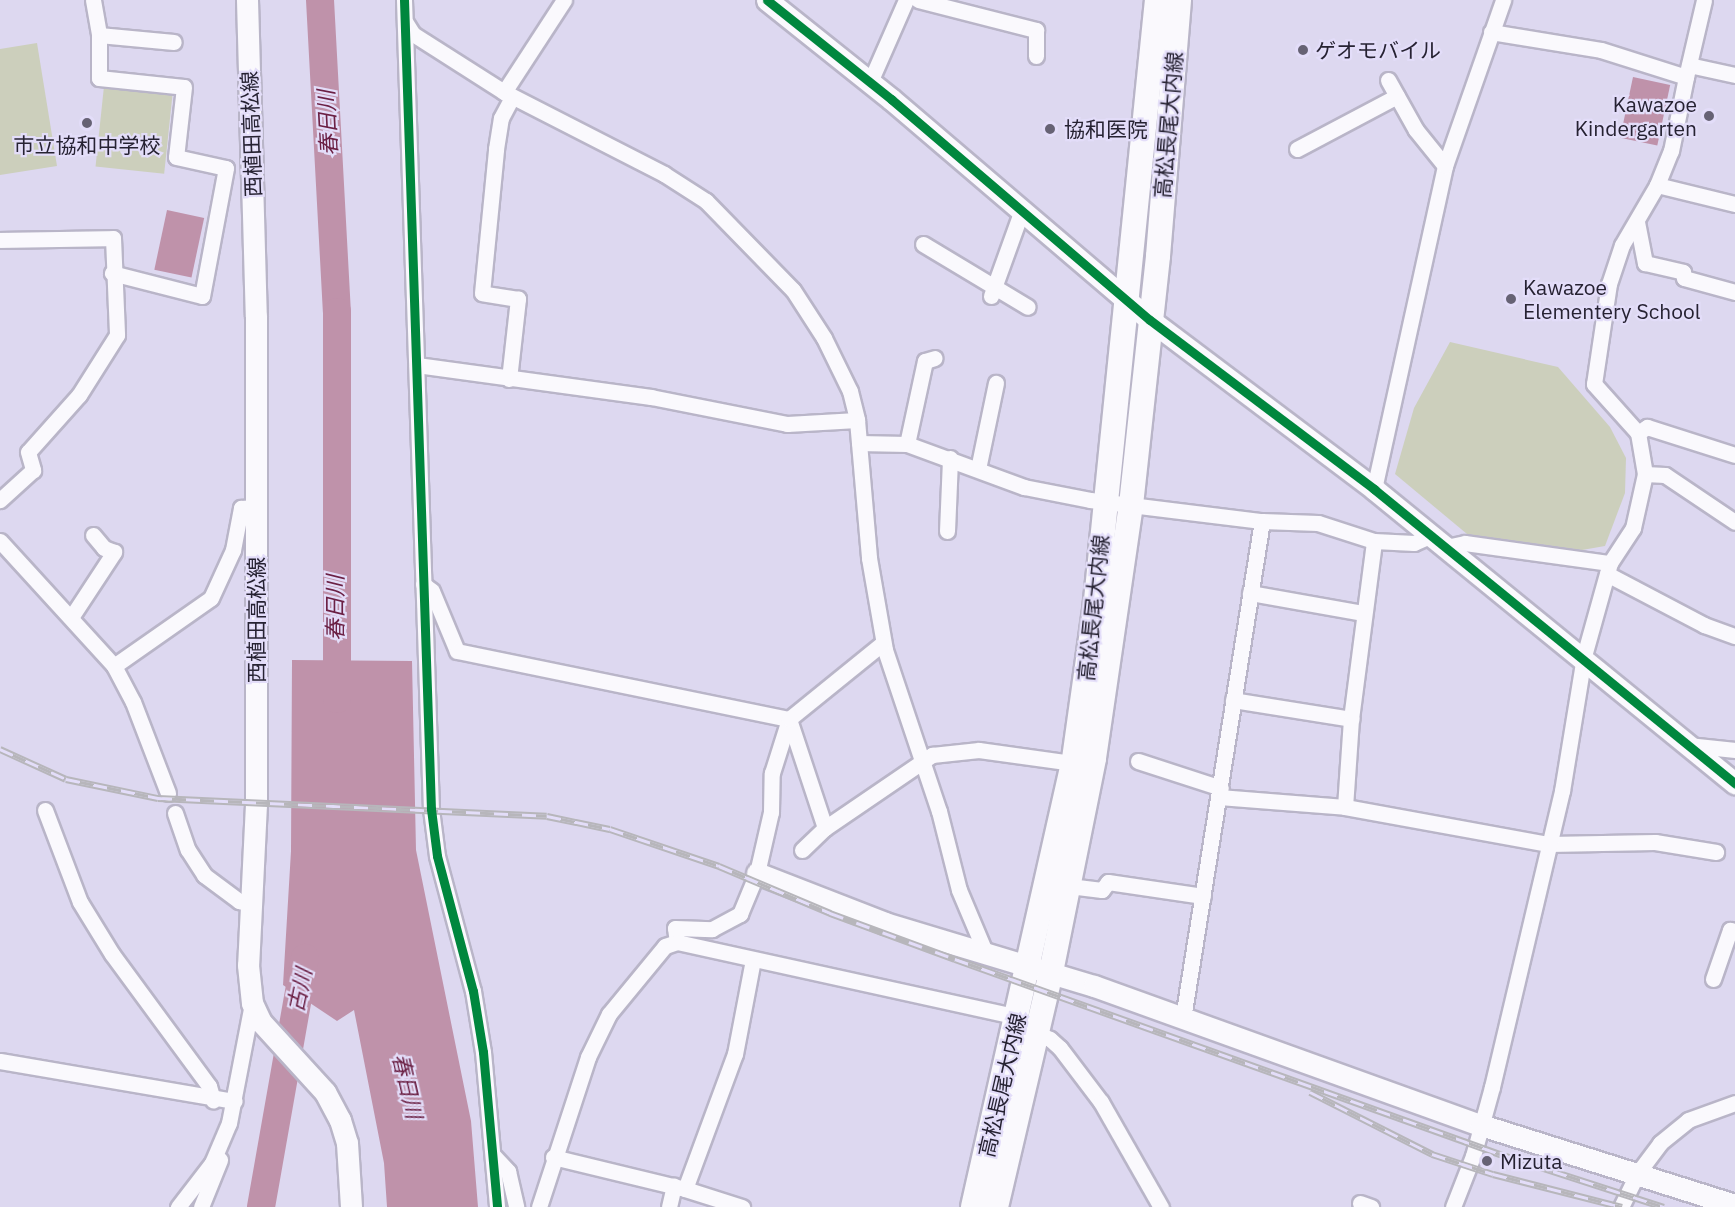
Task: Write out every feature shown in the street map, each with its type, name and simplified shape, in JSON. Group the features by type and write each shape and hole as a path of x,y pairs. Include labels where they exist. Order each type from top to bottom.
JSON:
{"main road":[{"name":"高松長尾大内線","path":"973,1207 1027,1025 1041,969 1074,763 1095,610 1104,502 1157,0"},
{"name":"高松長尾大内線","path":"1041,969 1070,886 1094,758 1131,505 1179,0"},
{"name":"高松長尾大内線","path":"996,1207 1027,1025"}],"street":[{"path":"93,0 99,35 99,78 184,87 176,157 226,168 252,166"},
{"name":"西植田高松線","path":"246,0 252,166 256,507 256,793 248,965 256,1012"},
{"path":"404,0 431,809 437,856 473,992 494,1156 497,1207"},
{"path":"509,379 518,299 482,293 496,149 508,94 564,0"},
{"path":"767,0 870,82 1126,296 1150,320 1374,489 1584,657 1735,783"},
{"path":"870,82 906,0"},
{"path":"918,0 1036,30 1036,56"},
{"path":"1374,489 1445,166 1503,0"},
{"path":"1452,1207 1482,1125 1562,791 1584,657 1608,569 1634,528 1645,474 1638,433 1594,384 1609,284 1622,245 1657,185 1671,151 1704,0"},
{"path":"406,23 412,34 508,94 664,174 706,201 793,290 824,338 850,391 857,420 869,558 883,643 924,763 947,852 986,954"},
{"path":"1491,32 1601,50 1688,71 1735,75"},
{"path":"99,35 174,42"},
{"path":"1388,80 1416,130 1445,166"},
{"path":"1297,148 1397,96"},
{"path":"112,273 202,296 226,168"},
{"path":"1657,185 1735,204"},
{"path":"992,290 1022,210"},
{"path":"1637,222 1646,263 1735,292"},
{"path":"0,240 113,238 112,273 117,335 79,395 28,452 33,470 0,500"},
{"path":"923,244 992,290 1028,307"},
{"path":"907,444 925,361 935,358"},
{"path":"417,365 651,397 787,424 857,420"},
{"path":"978,469 996,383"},
{"path":"1638,433 1647,427 1735,455"},
{"path":"859,443 907,444 1024,487 1104,502 1262,521 1318,523 1374,541 1465,543 1608,569 1704,625 1735,636"},
{"path":"946,531 950,458"},
{"path":"1645,474 1665,475 1735,522"},
{"path":"114,666 211,598 234,550 241,508 256,507"},
{"path":"1183,1018 1262,521"},
{"path":"72,616 114,552 104,549 93,535"},
{"path":"0,541 72,616 114,666 134,702 168,793"},
{"path":"1345,807 1351,718 1374,541"},
{"path":"423,584 432,591 457,651 789,719"},
{"path":"1250,593 1364,613"},
{"path":"677,942 675,928 712,929 734,920 757,873 771,812 772,773 789,719 883,643"},
{"path":"1233,700 1351,718"},
{"path":"789,719 825,828"},
{"path":"1688,745 1735,750"},
{"path":"802,850 825,828 924,763 932,755 979,750 1074,763"},
{"path":"1138,761 1220,793 1345,807 1549,844 1655,842 1716,852"},
{"path":"45,810 80,902 112,954 203,1078 213,1100"},
{"path":"175,813 188,850 204,875 239,901 251,903"},
{"path":"757,873 885,923 1041,969 1482,1125 1735,1205"},
{"path":"1070,886 1102,890 1108,882 1203,896"},
{"path":"1713,979 1730,930 1735,931"},
{"path":"539,1207 553,1157 588,1057 609,1014 665,945 677,942 1027,1025 1060,1048 1101,1102 1161,1207"},
{"path":"669,1207 680,1187 735,1054 753,960"},
{"path":"256,1012 325,1092 347,1143 351,1207"},
{"path":"201,1207 218,1169 256,1012"},
{"path":"0,1060 213,1100 235,1101"},
{"path":"1622,1207 1637,1174 1660,1143 1688,1120 1735,1103"},
{"path":"178,1207 212,1163 229,1123"},
{"path":"494,1156 508,1172 516,1207"},
{"path":"553,1157 680,1187 742,1207"}],"green space":[{"path":"37,43 57,166 0,175 0,49"},
{"path":"104,86 173,93 164,174 96,167"},
{"path":"1450,342 1558,367 1610,427 1626,458 1625,493 1605,546 1582,550 1467,534 1395,474 1414,408"}],"water":[{"path":"1633,77 1670,85 1657,146 1620,138"},
{"path":"167,210 204,218 191,278 154,270"},
{"path":"292,660 412,661 416,850 471,1121 478,1207 387,1207 384,1163 354,1010 337,1021 283,985 291,851"}],"waterway":[{"name":"春日川","path":"320,0 337,312 337,699"},
{"name":"古川","path":"261,1207 305,958"}],"railway":[{"path":"0,749 66,779 158,798 547,816 610,829 719,866 830,913 955,959 1500,1154 1664,1207"},
{"path":"1310,1092 1432,1154 1493,1174 1622,1207"}],"cycle path":[{"path":"404,0 431,809 437,856 473,991 483,1052 497,1207"},
{"path":"767,0 891,99 1150,320 1374,489 1735,783"}],"place":[{"name":"ゲオモバイル","path":"1303,50"},
{"name":"Kawazoe Kindergarten","path":"1709,116"},
{"name":"市立協和中学校","path":"87,123"},
{"name":"協和医院","path":"1050,129"},
{"name":"Kawazoe Elementery School","path":"1511,299"},
{"name":"Mizuta","path":"1487,1161"}]}
